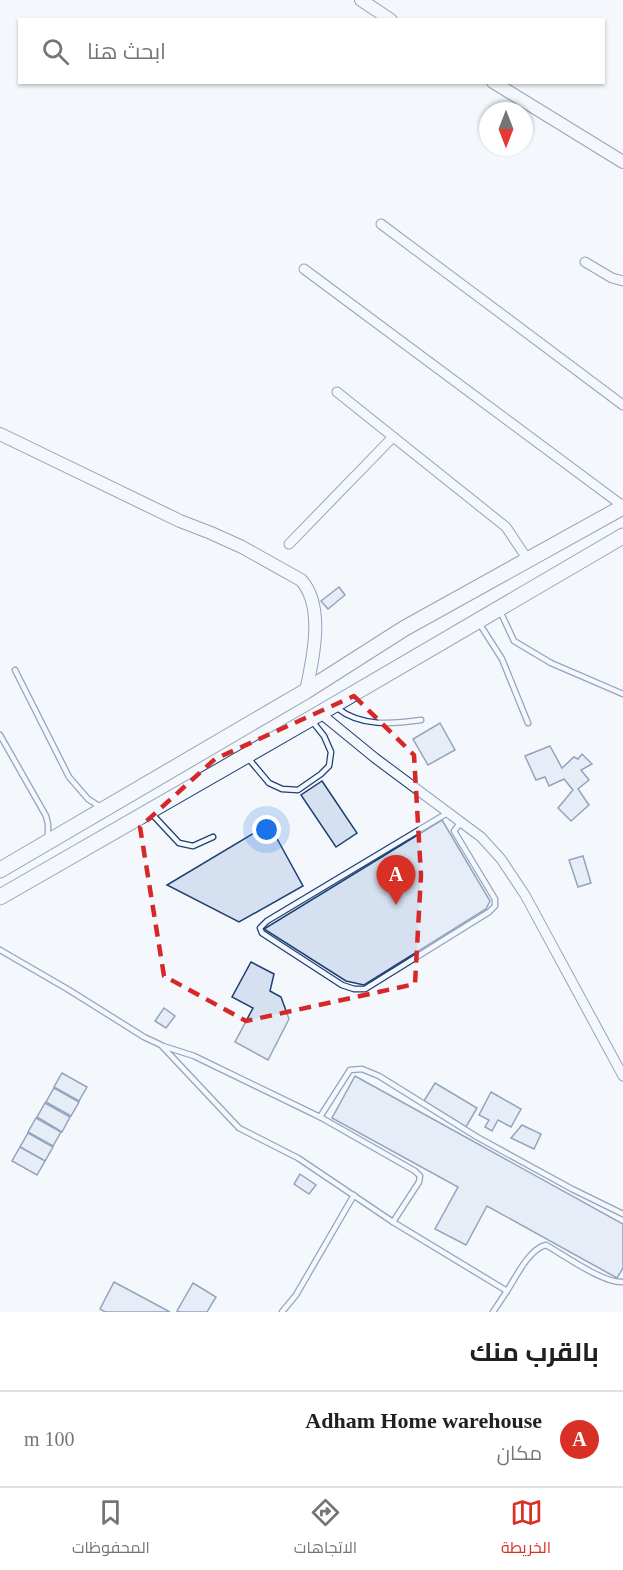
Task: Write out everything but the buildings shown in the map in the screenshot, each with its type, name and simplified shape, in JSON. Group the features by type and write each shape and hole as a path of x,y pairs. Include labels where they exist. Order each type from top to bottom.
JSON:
{"highway":[{"path":"0,870 306,691 405,628 623,506"},
{"path":"0,897 623,536"}],"street":[{"path":"361,0 389,18"},
{"path":"496,84 623,162"},
{"path":"381,224 623,405"},
{"path":"585,262 612,278 623,281"},
{"path":"304,269 623,506"},
{"path":"336,392 506,527 528,560"},
{"path":"0,434 180,521 242,547 301,580 309,588 312,596 315,619 315,643 306,691"},
{"path":"289,544 393,437"},
{"path":"315,716 481,837 501,859 512,874 623,1076"}],"lane":[{"path":"499,608 514,641 551,663 623,694"},
{"path":"478,620 502,658 528,723"},
{"path":"15,670 69,777 88,799 104,809"},
{"path":"334,705 345,715 363,720 388,724 421,720"},
{"path":"246,756 268,783 282,789 298,790 329,766 331,752 315,716"},
{"path":"0,735 46,816 48,842"},
{"path":"149,812 179,843 193,846 213,837"},
{"path":"448,812 267,921 260,928 262,933 342,985 365,989 489,912 495,906 495,899 454,831 461,822"},
{"path":"0,950 144,1037 194,1056 320,1117 415,1171 420,1176 419,1182 393,1222"},
{"path":"160,1045 239,1128 298,1158 393,1222 507,1291"},
{"path":"320,1117 350,1070 362,1069 379,1076 477,1137 623,1214"},
{"path":"282,1312 296,1295 354,1195"},
{"path":"493,1312 526,1261 546,1245 605,1279 623,1282"}],"highlighted area":[{"path":"354,696 414,755 421,875 415,984 246,1021 164,976 140,827 215,759"}],"place":[{"name":"Adham Home warehouse","path":"396,905"}]}
